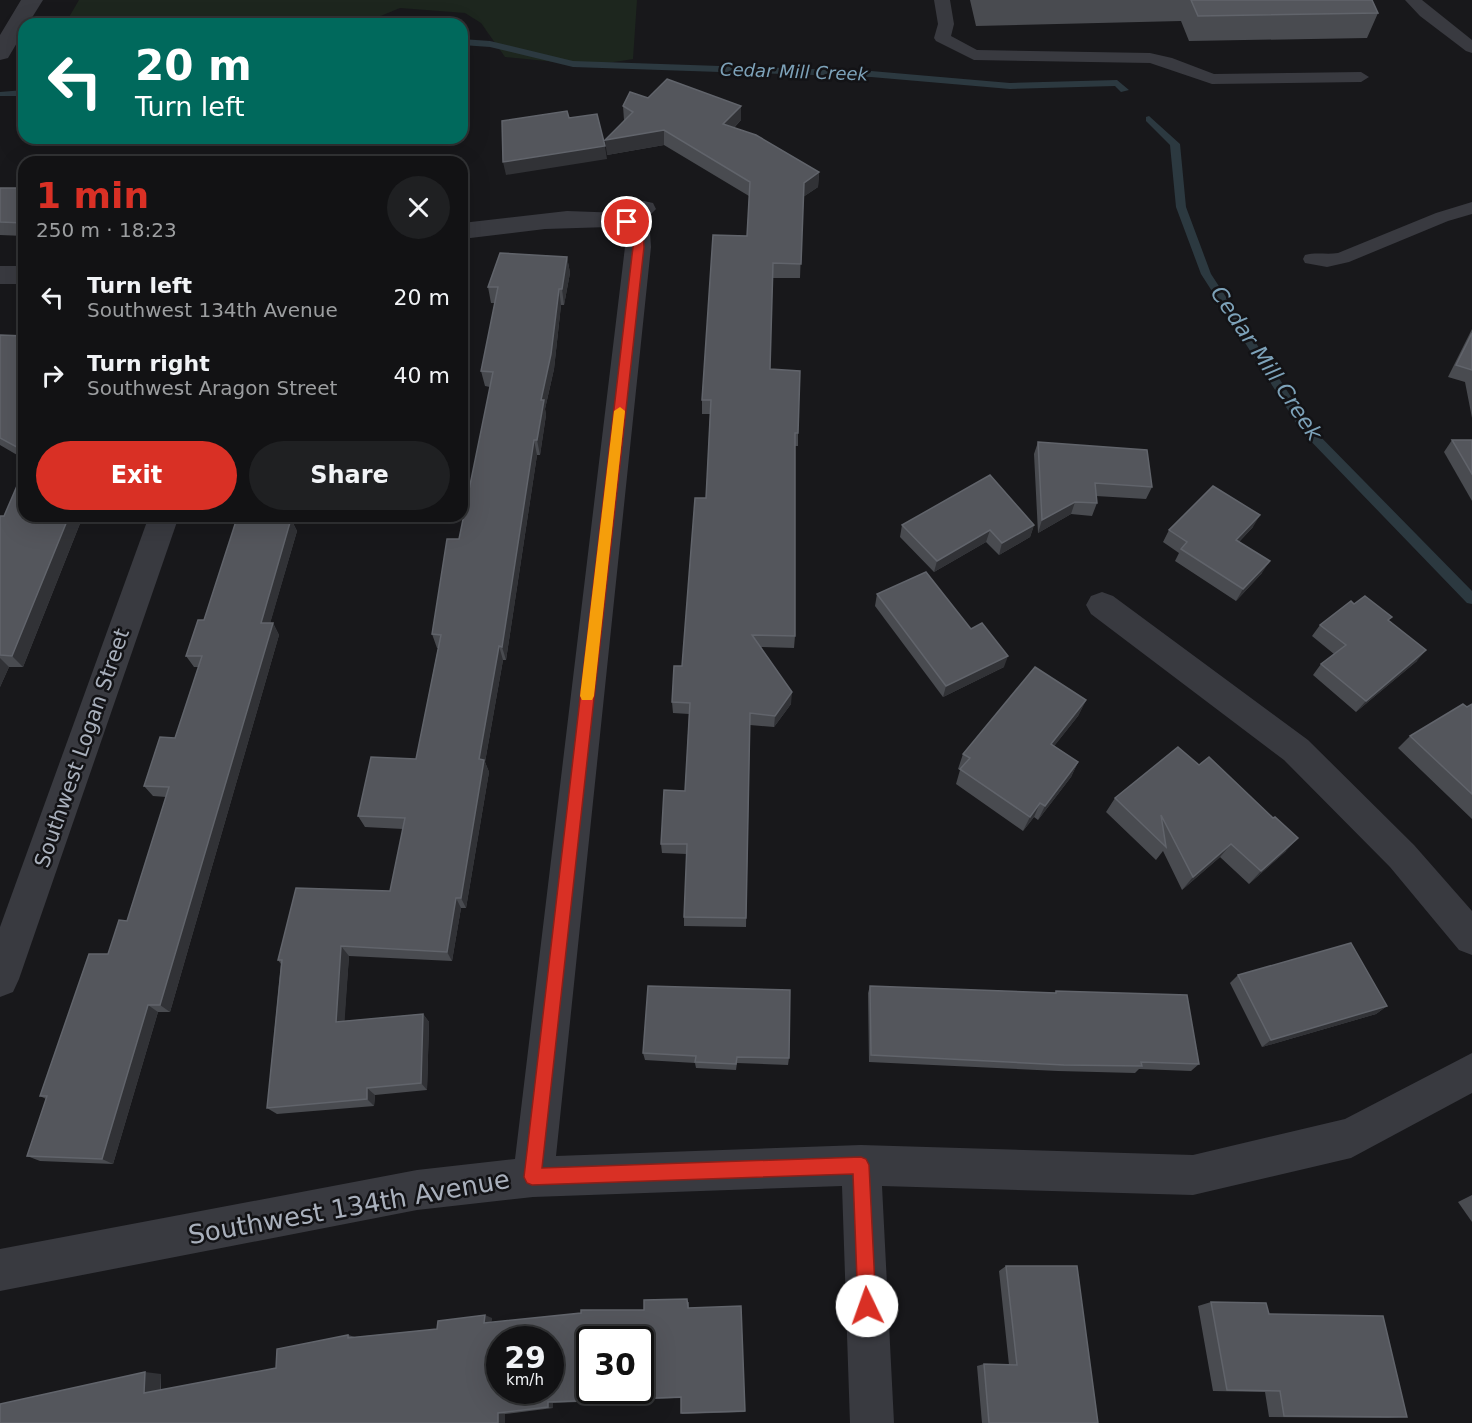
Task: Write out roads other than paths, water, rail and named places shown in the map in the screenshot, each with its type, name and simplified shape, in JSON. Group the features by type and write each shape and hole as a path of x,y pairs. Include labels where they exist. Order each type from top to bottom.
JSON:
{"street":[{"path":"21,18 32,0"},
{"path":"0,53 18,23"},
{"path":"468,230 572,219 636,215 638,232 532,1177"},
{"path":"0,275 18,275"},
{"name":"Southwest Logan Street","path":"0,980 162,522"},
{"path":"1102,605 1296,750 1402,856 1472,938"},
{"name":"Southwest 134th Avenue","path":"0,1270 417,1190 532,1177 861,1165 1193,1175 1352,1138 1472,1072"},
{"path":"861,1165 872,1423"}],"lane":[{"path":"942,0 946,24 942,38 974,55 1150,58 1166,61 1200,75 1222,80 1361,77"},
{"path":"1413,0 1426,13 1472,48"},
{"path":"1312,259 1326,261 1342,258 1442,217 1472,208"}],"waterway":[{"name":"Cedar Mill Creek","path":"468,42 490,44 573,64 871,74 1010,86 1117,83 1124,90"},
{"name":"Cedar Mill Creek","path":"2,94 18,93"},
{"name":"Cedar Mill Creek","path":"1149,119 1175,144 1181,207 1206,274 1306,429 1472,599"}]}
